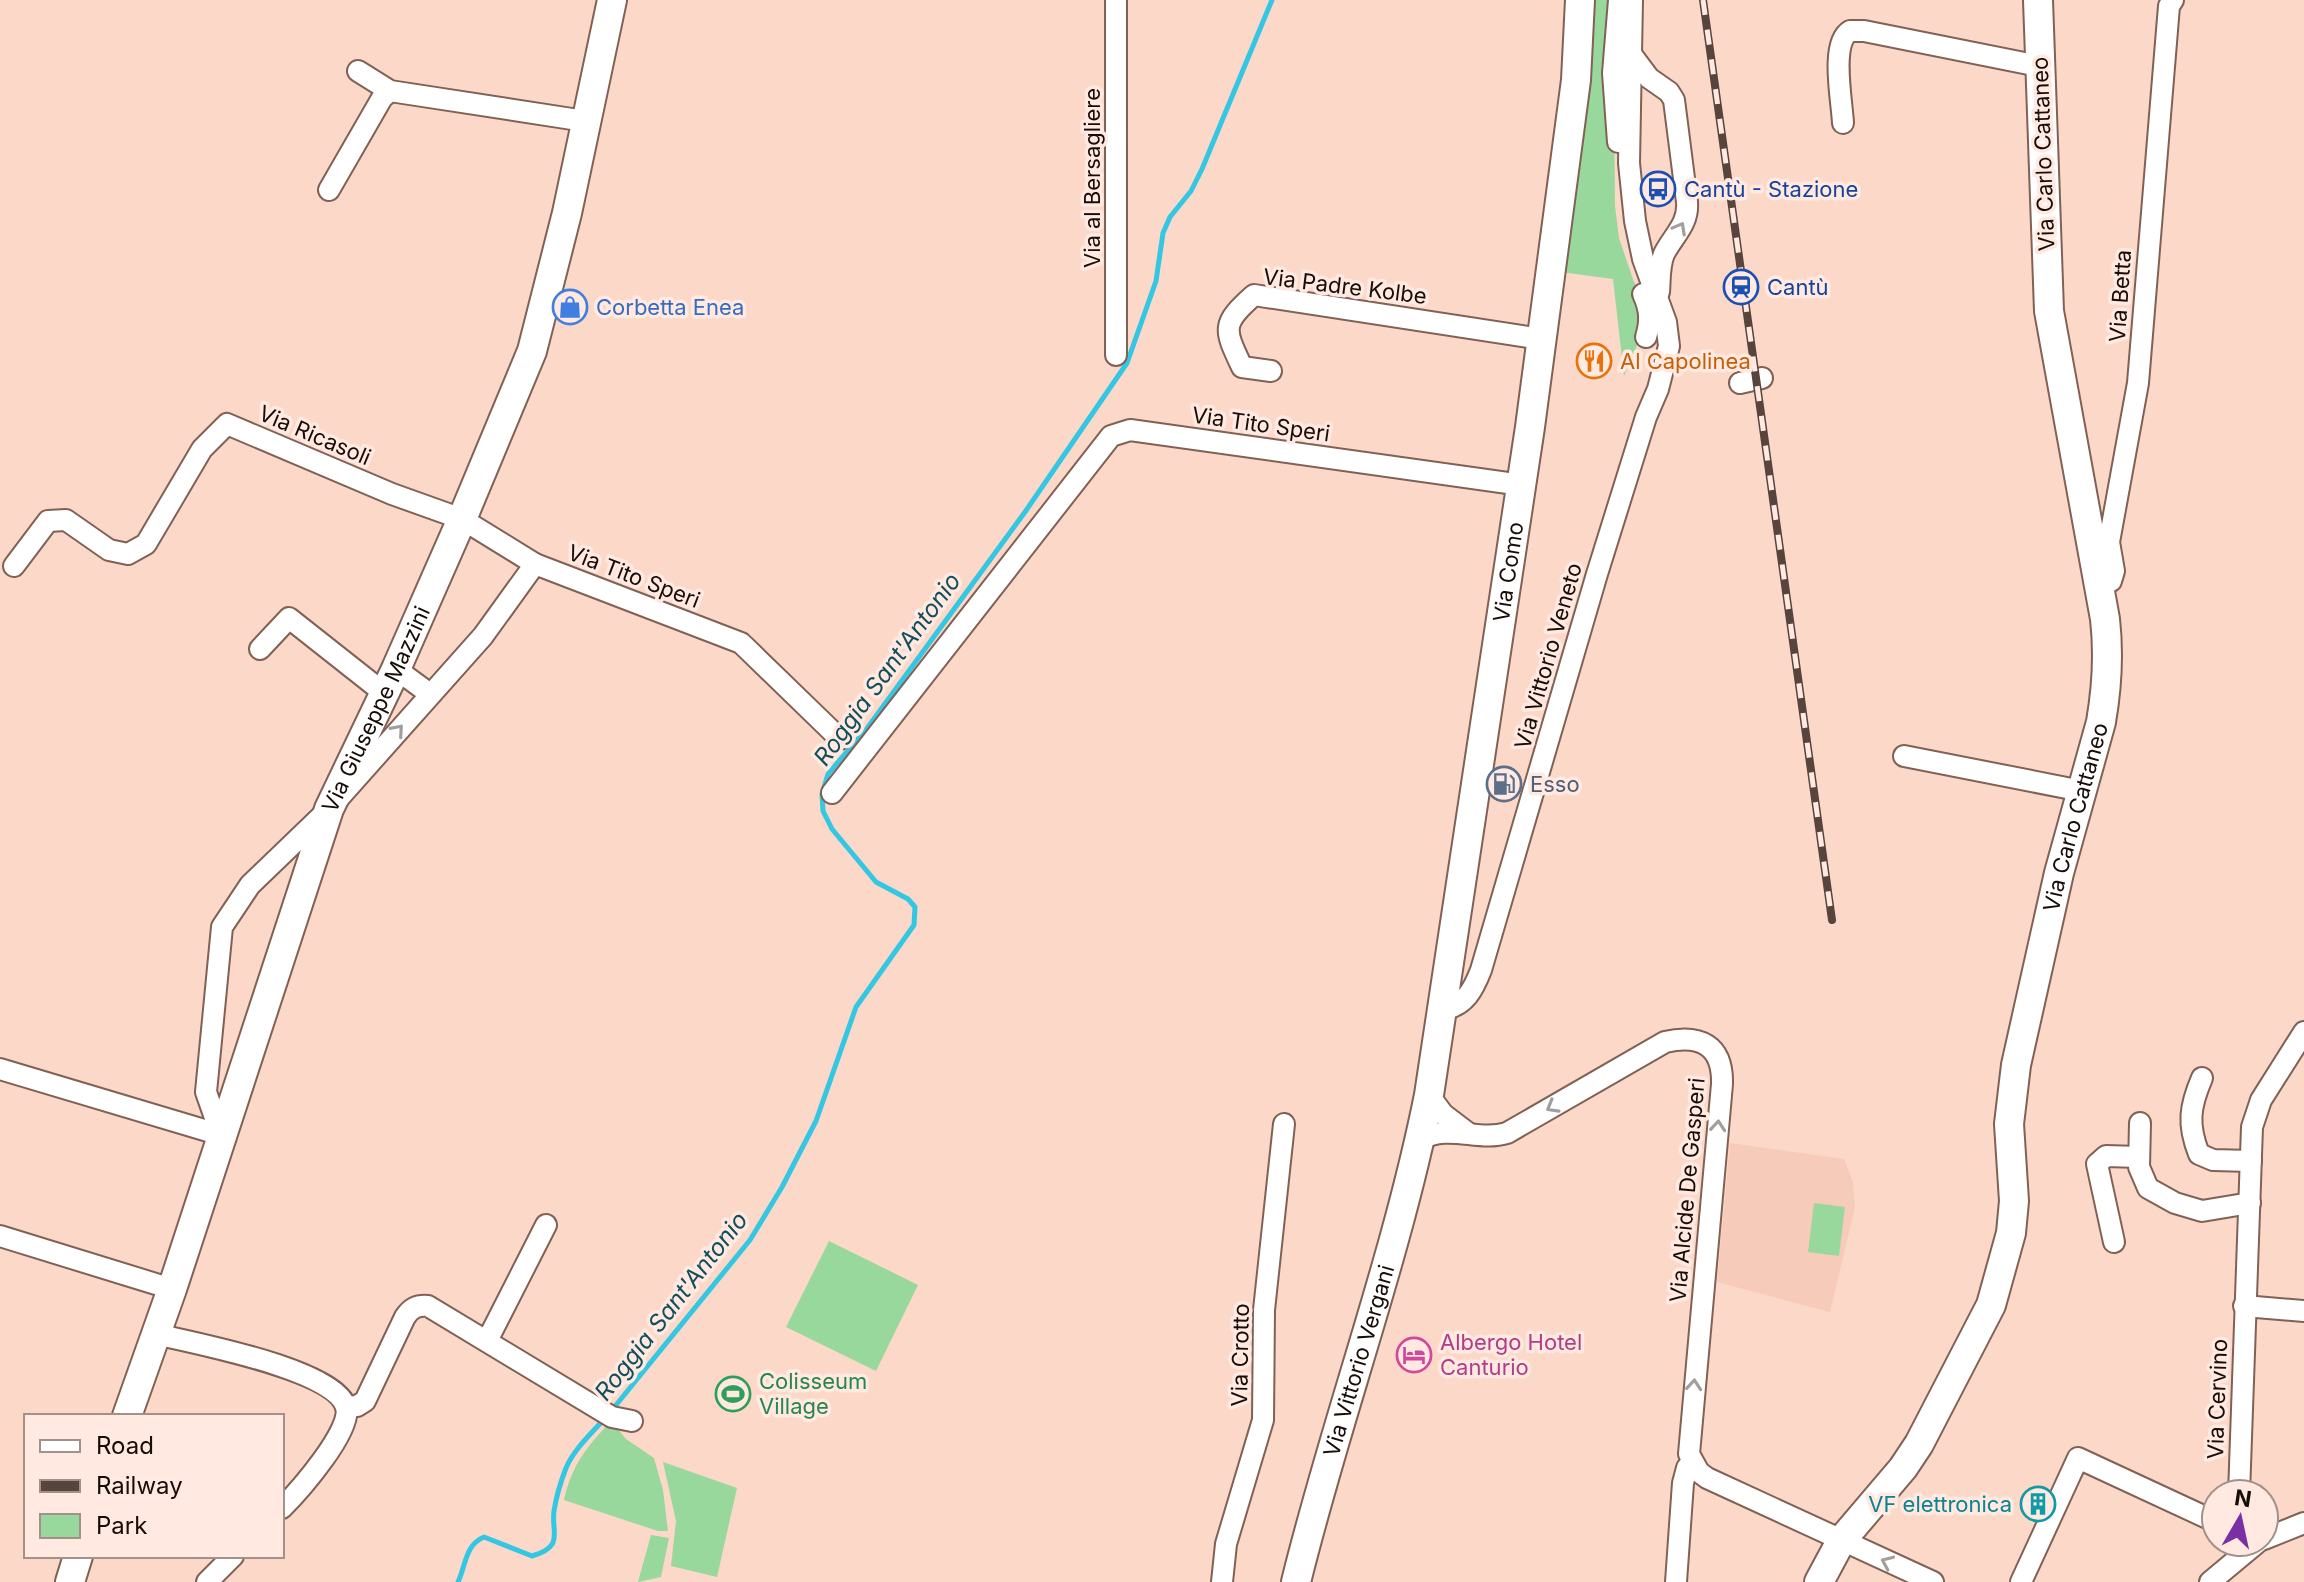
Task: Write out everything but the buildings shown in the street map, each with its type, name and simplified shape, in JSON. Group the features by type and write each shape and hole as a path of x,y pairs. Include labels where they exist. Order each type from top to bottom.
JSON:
{"street":[{"name":"Via Giuseppe Mazzini","path":"128,1414 172,1289 329,809 462,519 532,351 567,213 612,0"},
{"name":"Via al Bersagliere","path":"1116,0 1116,355"},
{"name":"Via Como","path":"1420,1140 1443,1009 1522,485 1576,80 1580,0"},
{"path":"1619,0 1613,73 1618,164 1631,260 1649,309 1650,324 1646,337"},
{"name":"Via Vittorio Veneto","path":"1443,1009 1458,1004 1466,997 1481,970 1597,574 1669,346 1666,322 1643,259 1635,221 1629,163 1632,0"},
{"name":"Via Carlo Cattaneo","path":"1819,1582 1841,1541 1903,1468 1919,1444 1991,1305 2011,1233 2014,1201 2009,1124 2016,1065 2043,937 2101,722 2106,691 2107,635 2049,311 2038,0"},
{"name":"Via Betta","path":"2099,585 2111,581 2114,571 2109,542 2138,383 2169,6 2173,0"},
{"path":"1843,123 1839,55 1841,40 1850,31 1864,31 2039,66"},
{"name":"Via Vittorio Veneto","path":"1631,54 1649,78 1669,92 1674,100 1688,211 1684,224 1661,263 1658,301"},
{"path":"358,71 390,91 585,121"},
{"path":"329,190 382,98 390,91"},
{"name":"Via Padre Kolbe","path":"1271,371 1242,367 1228,337 1232,315 1254,295 1541,339"},
{"path":"1740,383 1762,378"},
{"name":"Via Ricasoli","path":"14,566 48,521 66,520 109,550 128,554 146,544 202,449 227,424 392,494 462,519 535,564"},
{"name":"Via Tito Speri","path":"832,793 1111,436 1130,430 1522,485"},
{"name":"Via Tito Speri","path":"221,1135 206,1092 222,927 250,885 329,809 483,636 535,564 741,643 840,739"},
{"path":"260,649 289,618 390,681 430,694"},
{"path":"1904,756 2082,791"},
{"name":"Via Cervino","path":"2239,1478 2251,1138 2255,1113 2304,1032"},
{"name":"Via Alcide De Gasperi","path":"1420,1140 1438,1132 1486,1137 1507,1133 1665,1042 1693,1039 1705,1043 1719,1060 1722,1084 1688,1446 1692,1462 1683,1483 1676,1582"},
{"path":"0,1069 221,1135"},
{"path":"2202,1078 2191,1105 2192,1130 2199,1154 2213,1160 2251,1161"},
{"path":"1429,1095 1443,1114 1472,1135"},
{"path":"2140,1123 2139,1167 2148,1188 2175,1203 2202,1211 2250,1203"},
{"name":"Via Crotto","path":"1222,1582 1226,1544 1263,1420 1264,1310 1284,1124"},
{"name":"Via Vittorio Vergani","path":"1296,1582 1420,1140"},
{"path":"2114,1242 2097,1164 2106,1156 2139,1157"},
{"path":"487,1341 546,1225"},
{"path":"0,1236 172,1289"},
{"path":"346,1407 365,1401 405,1317 410,1309 418,1305 428,1306 615,1415"},
{"path":"2244,1306 2304,1311"},
{"path":"156,1334 287,1367 338,1394 346,1407 346,1420 301,1489 284,1506"},
{"path":"2021,1582 2078,1458 2200,1515"},
{"path":"1692,1462 1707,1478 1933,1582"},
{"path":"2280,1532 2304,1523"},
{"path":"70,1582 77,1558"},
{"path":"207,1582 231,1558"},
{"path":"2210,1582 2237,1558"}],"shaded area":[{"path":"1730,1143 1844,1159 1853,1182 1855,1207 1830,1312 1717,1282"}],"green space":[{"path":"1590,0 1613,0 1615,206 1619,238 1641,295 1644,329 1624,376 1613,279 1561,272"},
{"path":"1814,1203 1845,1207 1839,1256 1808,1252"},
{"path":"829,1241 918,1285 876,1371 786,1327"},
{"path":"611,1421 626,1439 654,1458 663,1490 668,1531 658,1531 564,1500 571,1476 582,1457"},
{"path":"663,1462 737,1488 717,1577 671,1566 676,1521"},
{"path":"651,1535 669,1538 661,1577 638,1582"}],"waterway":[{"name":"Roggia Sant'Antonio","path":"612,1410 750,1240 816,1121 856,1007 914,925 915,907 908,899 876,882 832,829 823,811 822,794 828,774 868,727 1025,512 1127,363 1156,281 1163,233 1202,169 1272,0"},
{"name":"Roggia Sant'Antonio","path":"458,1582 470,1550 484,1537 532,1556 549,1548 554,1538 554,1511 569,1461 605,1418"}],"railway":[{"path":"1703,0 1832,920"}],"place":[{"name":"Cantù - Stazione","path":"1658,189"},
{"name":"Cantù","path":"1741,287"},
{"name":"Corbetta Enea","path":"570,307"},
{"name":"Al Capolinea","path":"1594,361"},
{"name":"Esso","path":"1504,784"},
{"name":"Albergo Hotel Canturio","path":"1414,1355"},
{"name":"Colisseum Village","path":"733,1394"},
{"name":"VF elettronica","path":"2038,1504"}]}
